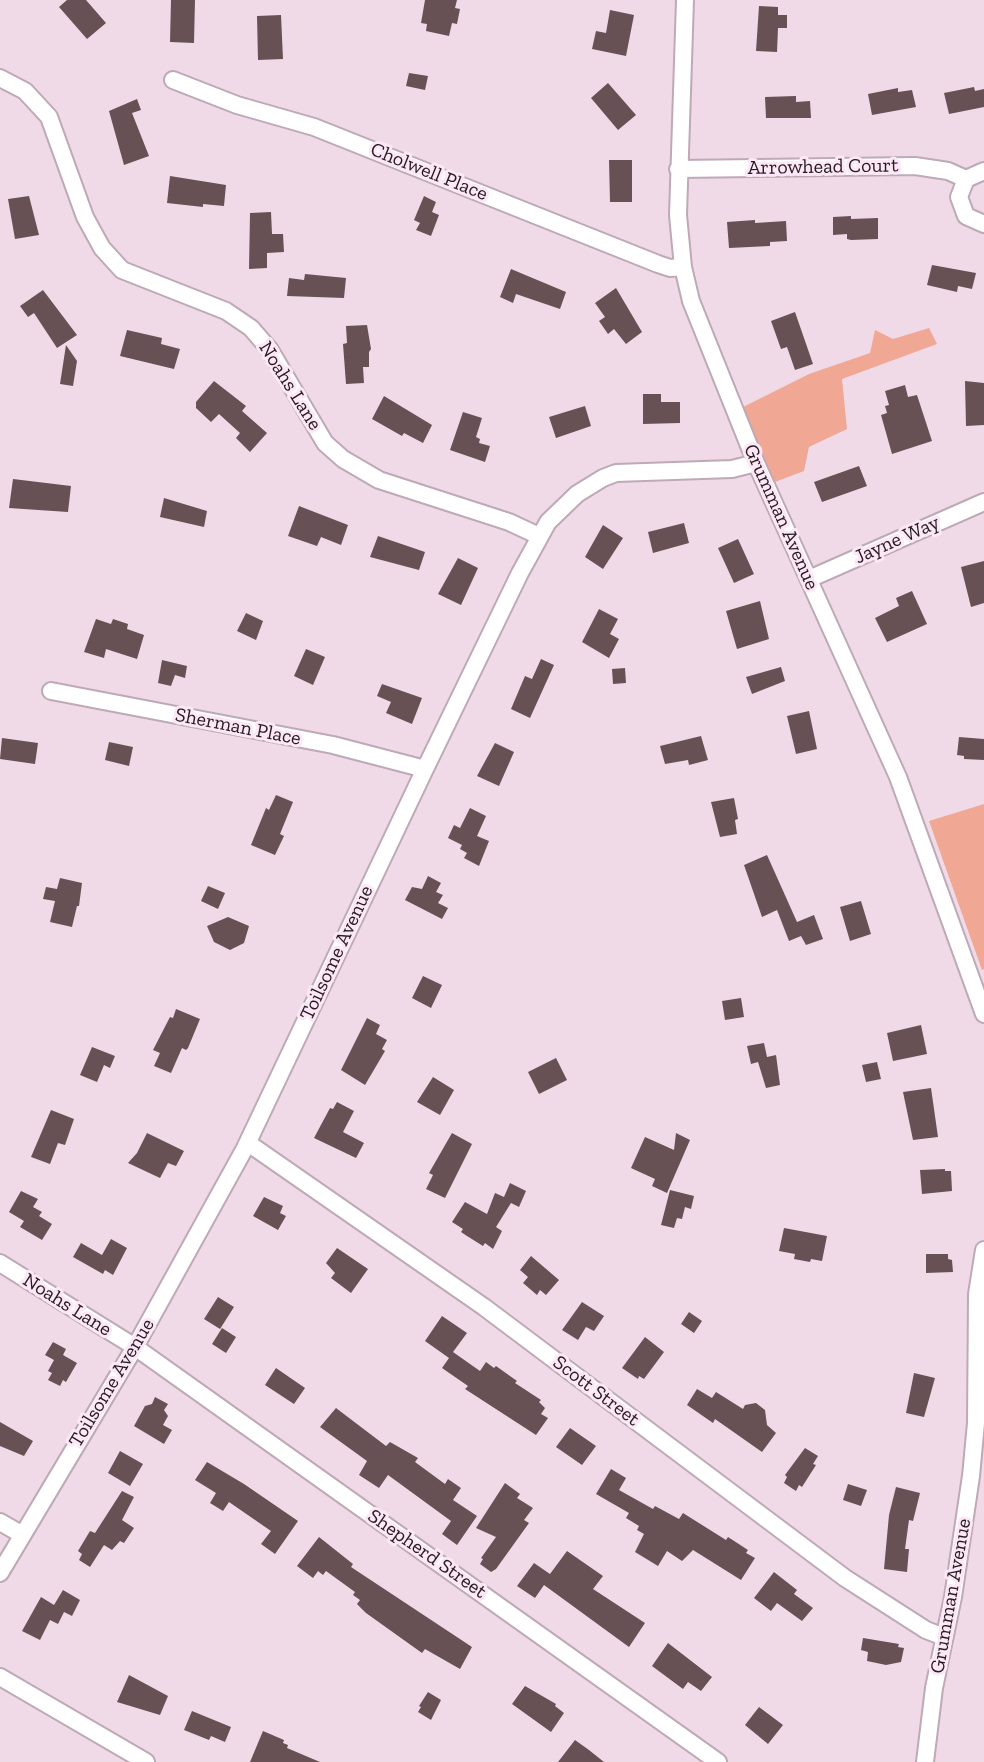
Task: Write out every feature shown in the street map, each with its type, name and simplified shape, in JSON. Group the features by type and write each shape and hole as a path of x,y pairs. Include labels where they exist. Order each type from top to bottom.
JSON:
{"street":[{"name":"Grumman Avenue","path":"685,0 678,169 679,223 683,267 691,301 756,463 909,804 984,1014"},
{"name":"Noahs Lane","path":"0,78 25,91 49,117 85,217 102,248 122,270 226,311 251,328 270,350 325,443 344,459 379,480 508,522 539,536"},
{"name":"Cholwell Place","path":"173,80 237,105 314,127 658,264 670,268 683,267"},
{"name":"Arrowhead Court","path":"678,169 915,166 948,171 966,179"},
{"path":"984,171 966,179 959,190 959,204 972,220 984,224"},
{"name":"Toilsome Avenue","path":"0,1573 21,1534 135,1347 248,1143 424,769 539,536 563,506 590,485 616,473 732,469 756,463"},
{"name":"Jayne Way","path":"809,579 984,502"},
{"name":"Sherman Place","path":"51,691 333,745 424,769"},
{"name":"Scott Street","path":"248,1143 483,1307 845,1578 926,1630 944,1637"},
{"name":"Grumman Avenue","path":"925,1762 971,1476 976,1424 977,1294 984,1250"},
{"name":"Noahs Lane","path":"0,1263 135,1347"},
{"name":"Shepherd Street","path":"135,1347 718,1762"},
{"path":"0,1522 21,1534"},
{"path":"0,1677 146,1762"}],"shaded area":[{"path":"929,328 937,344 842,379 847,429 809,447 804,471 767,485 744,434 743,407 809,374 870,353 875,330 893,339"},
{"path":"984,804 984,969 982,970 929,821"}],"building":[{"path":"67,0 86,0 106,23 87,39 59,7"},
{"path":"171,0 195,0 194,43 170,42"},
{"path":"425,0 457,0 455,8 460,9 457,24 452,23 449,36 426,31 427,24 421,23"},
{"path":"759,6 778,7 778,15 787,15 787,28 778,28 777,52 756,51"},
{"path":"610,10 634,15 626,56 592,49 596,31 606,33"},
{"path":"281,15 283,59 258,60 257,16"},
{"path":"409,73 428,76 425,90 406,86"},
{"path":"608,83 636,115 618,130 591,98"},
{"path":"974,87 975,91 984,89 984,107 949,114 944,93"},
{"path":"898,88 898,92 912,90 916,107 872,115 868,94"},
{"path":"796,96 796,102 810,101 811,118 766,118 765,97"},
{"path":"137,99 141,110 132,113 149,156 124,165 109,111"},
{"path":"609,160 632,160 632,202 610,202"},
{"path":"170,176 226,185 224,206 203,204 203,207 167,203"},
{"path":"29,196 39,235 15,239 8,199"},
{"path":"424,196 436,202 432,212 439,215 431,236 416,230 420,223 414,220"},
{"path":"271,212 272,234 283,234 284,252 267,253 267,268 249,269 250,213"},
{"path":"851,216 851,219 878,218 878,239 851,240 847,239 847,234 833,235 833,217"},
{"path":"755,220 755,223 786,221 787,241 770,242 770,246 729,248 727,222"},
{"path":"932,265 976,273 972,289 958,286 957,292 927,285"},
{"path":"511,269 566,292 560,309 516,294 513,303 500,297"},
{"path":"305,274 346,278 344,298 287,296 289,278 304,280"},
{"path":"616,288 642,332 626,344 614,329 608,334 599,321 605,317 595,303"},
{"path":"43,290 77,335 57,348 34,313 28,317 20,306"},
{"path":"795,312 813,364 795,370 787,347 781,349 771,321"},
{"path":"367,325 371,349 369,367 363,367 364,383 346,384 343,344 347,343 346,326"},
{"path":"127,330 162,338 161,344 180,349 174,369 120,356"},
{"path":"66,345 77,361 73,386 60,384"},
{"path":"214,381 246,406 242,411 267,433 250,452 236,438 240,433 219,414 211,422 196,408 196,402"},
{"path":"965,381 984,383 984,425 966,426"},
{"path":"905,385 908,397 917,395 932,441 892,454 881,415 887,413 885,406 889,405 885,391"},
{"path":"643,394 661,394 661,402 680,402 680,423 643,424"},
{"path":"384,396 432,425 423,443 404,433 402,436 372,419"},
{"path":"585,406 591,426 556,438 549,417"},
{"path":"463,412 482,418 476,437 480,439 479,443 490,446 485,462 450,450"},
{"path":"859,466 867,486 822,502 814,482"},
{"path":"13,479 71,486 68,512 9,508"},
{"path":"164,498 207,511 204,527 160,517"},
{"path":"299,506 348,525 341,545 321,537 317,546 288,536"},
{"path":"684,523 689,543 653,553 648,532"},
{"path":"603,525 623,538 603,569 585,557"},
{"path":"378,536 425,552 419,570 370,557"},
{"path":"738,539 754,574 734,583 718,548"},
{"path":"458,558 478,568 461,605 438,594"},
{"path":"984,561 984,603 971,607 961,567"},
{"path":"912,591 927,624 887,642 875,618 899,606 896,598"},
{"path":"760,601 769,639 737,649 726,611"},
{"path":"599,609 618,619 610,634 619,639 609,658 582,642"},
{"path":"246,613 263,621 256,640 237,631"},
{"path":"96,619 111,624 113,619 128,624 127,629 144,635 137,659 106,649 104,658 84,652"},
{"path":"306,649 325,657 313,685 294,676"},
{"path":"541,659 554,665 530,718 511,709 525,676 532,679"},
{"path":"162,660 187,666 185,678 175,675 171,686 158,683"},
{"path":"781,667 785,681 752,694 746,677"},
{"path":"625,668 626,683 613,684 612,669"},
{"path":"382,684 422,698 412,724 386,713 391,702 377,696"},
{"path":"809,711 817,749 796,754 787,716"},
{"path":"701,736 708,760 689,765 688,760 665,764 660,746"},
{"path":"959,737 984,739 984,760 964,759 964,756 957,755"},
{"path":"2,738 38,743 35,764 0,759"},
{"path":"109,742 133,747 129,766 105,760"},
{"path":"495,743 514,752 499,786 477,776"},
{"path":"276,795 293,802 280,834 284,836 275,855 251,845 266,808 269,810"},
{"path":"734,798 738,819 735,820 737,834 720,837 711,802"},
{"path":"470,808 486,816 477,836 489,841 479,866 464,858 467,853 460,849 462,845 448,838 454,825 460,828"},
{"path":"767,855 797,922 814,915 823,939 806,945 801,936 789,941 777,910 762,917 744,865"},
{"path":"428,876 441,883 436,892 443,895 438,903 448,908 442,919 405,900 412,887 422,889"},
{"path":"60,878 82,883 79,906 77,906 72,927 50,922 55,901 43,899 46,887 57,889"},
{"path":"208,886 225,893 218,909 201,901"},
{"path":"861,901 871,934 850,941 840,907"},
{"path":"228,917 249,926 244,943 230,950 214,942 207,926"},
{"path":"423,976 442,985 431,1008 412,998"},
{"path":"741,998 744,1017 725,1020 722,1001"},
{"path":"176,1009 200,1019 188,1048 186,1050 182,1048 171,1073 154,1066 160,1053 153,1050"},
{"path":"367,1018 380,1025 376,1034 387,1040 382,1049 385,1051 365,1085 341,1070"},
{"path":"921,1025 927,1054 893,1061 887,1033"},
{"path":"764,1043 767,1057 776,1055 780,1085 766,1088 758,1062 751,1064 747,1046"},
{"path":"92,1047 115,1056 110,1068 104,1065 97,1082 80,1075"},
{"path":"556,1058 567,1080 539,1094 528,1072"},
{"path":"877,1062 881,1079 866,1082 862,1065"},
{"path":"433,1077 454,1090 440,1115 417,1102"},
{"path":"931,1088 938,1137 913,1140 903,1092"},
{"path":"337,1102 354,1111 343,1132 364,1143 356,1158 314,1138 330,1108 333,1109"},
{"path":"51,1110 74,1119 65,1145 58,1143 50,1164 31,1157"},
{"path":"147,1133 184,1151 176,1166 168,1163 160,1178 128,1163 137,1153"},
{"path":"452,1133 472,1144 445,1198 426,1189 433,1175 429,1173"},
{"path":"676,1133 690,1140 667,1193 652,1186 655,1179 631,1168 645,1137 674,1150"},
{"path":"945,1169 945,1171 951,1171 952,1191 922,1194 920,1170"},
{"path":"510,1183 526,1191 519,1207 511,1203 496,1227 502,1231 493,1249 467,1236 461,1232 463,1229 452,1222 465,1202 487,1214 495,1193 504,1197"},
{"path":"670,1190 694,1196 691,1209 685,1207 682,1219 677,1218 674,1228 661,1225"},
{"path":"21,1191 38,1199 33,1207 42,1212 39,1216 52,1224 42,1240 20,1227 24,1221 9,1212"},
{"path":"264,1197 283,1206 280,1213 286,1216 278,1230 253,1216"},
{"path":"784,1228 827,1236 822,1261 811,1259 810,1262 794,1259 795,1254 779,1251"},
{"path":"111,1239 127,1248 113,1275 105,1270 103,1274 73,1257 81,1243 102,1255"},
{"path":"337,1248 368,1269 351,1293 331,1278 335,1273 326,1263"},
{"path":"926,1254 948,1254 948,1259 952,1260 953,1272 926,1273"},
{"path":"531,1256 559,1280 546,1295 540,1290 537,1295 523,1283 528,1277 520,1270"},
{"path":"218,1297 234,1307 220,1329 204,1319"},
{"path":"582,1302 604,1316 594,1331 586,1327 578,1340 562,1330"},
{"path":"689,1312 702,1321 694,1333 681,1324"},
{"path":"442,1316 467,1333 453,1352 480,1371 486,1362 494,1368 496,1366 517,1381 515,1383 541,1400 539,1402 545,1408 541,1414 548,1418 536,1435 465,1389 468,1386 442,1368 449,1358 425,1341"},
{"path":"222,1328 236,1337 226,1353 212,1344"},
{"path":"645,1337 664,1352 644,1379 639,1376 638,1379 622,1368"},
{"path":"53,1342 66,1349 63,1355 77,1363 66,1382 63,1380 60,1386 48,1380 52,1373 48,1371 54,1360 45,1355"},
{"path":"276,1368 305,1388 294,1404 265,1385"},
{"path":"914,1373 935,1378 924,1417 906,1413"},
{"path":"697,1389 712,1398 716,1392 743,1409 745,1405 756,1403 765,1410 767,1425 776,1433 762,1452 715,1419 713,1423 687,1405"},
{"path":"155,1397 168,1404 164,1410 168,1416 163,1425 172,1430 164,1444 134,1426 145,1406 152,1404"},
{"path":"336,1408 386,1446 390,1442 418,1458 415,1462 445,1484 448,1479 461,1488 453,1500 477,1516 457,1545 442,1534 451,1521 388,1475 379,1488 359,1475 367,1461 320,1427"},
{"path":"0,1422 33,1441 24,1456 0,1446"},
{"path":"570,1428 596,1446 582,1465 556,1447"},
{"path":"805,1448 818,1456 813,1464 816,1465 802,1487 799,1485 796,1491 784,1483 787,1477 785,1475"},
{"path":"120,1451 143,1464 130,1486 108,1473"},
{"path":"207,1462 298,1521 275,1554 261,1544 271,1531 229,1502 223,1511 210,1503 216,1493 195,1480"},
{"path":"611,1469 626,1478 619,1490 653,1509 655,1506 679,1519 683,1513 726,1540 728,1537 748,1550 746,1553 755,1558 741,1580 693,1550 682,1561 667,1551 658,1566 635,1552 644,1534 637,1530 639,1526 626,1518 629,1513 596,1494"},
{"path":"505,1483 520,1494 517,1498 533,1508 524,1520 529,1523 496,1569 491,1572 480,1564 483,1559 481,1558 496,1537 476,1528"},
{"path":"848,1484 867,1490 861,1506 843,1500"},
{"path":"896,1487 920,1493 913,1521 909,1520 905,1549 909,1549 907,1572 884,1569 889,1515"},
{"path":"122,1491 134,1497 122,1520 134,1528 124,1543 120,1541 112,1550 104,1545 90,1567 79,1560 82,1554 78,1551 90,1531 95,1533"},
{"path":"319,1537 353,1564 351,1567 472,1647 460,1669 425,1649 422,1653 366,1613 357,1604 360,1600 353,1595 355,1592 326,1571 323,1575 318,1571 313,1578 297,1566"},
{"path":"567,1551 603,1576 593,1589 645,1623 629,1647 544,1585 535,1598 517,1586 534,1563 550,1574"},
{"path":"774,1572 797,1590 794,1594 813,1608 802,1621 777,1603 771,1611 754,1598"},
{"path":"63,1590 80,1600 72,1616 64,1612 58,1624 50,1620 40,1640 22,1631 41,1597 54,1605"},
{"path":"863,1638 899,1644 898,1647 904,1648 901,1662 886,1665 867,1661 868,1652 861,1650"},
{"path":"668,1643 712,1677 701,1691 688,1682 683,1689 652,1666"},
{"path":"129,1675 168,1696 160,1715 117,1702"},
{"path":"525,1686 556,1704 555,1706 564,1713 551,1732 512,1704"},
{"path":"428,1692 441,1700 431,1720 418,1712"},
{"path":"759,1707 783,1725 768,1744 745,1725"},
{"path":"192,1711 231,1727 225,1742 211,1736 209,1740 184,1730"},
{"path":"263,1731 284,1740 283,1743 288,1745 287,1748 320,1762 250,1762"},
{"path":"575,1740 589,1750 604,1762 558,1762"}]}
